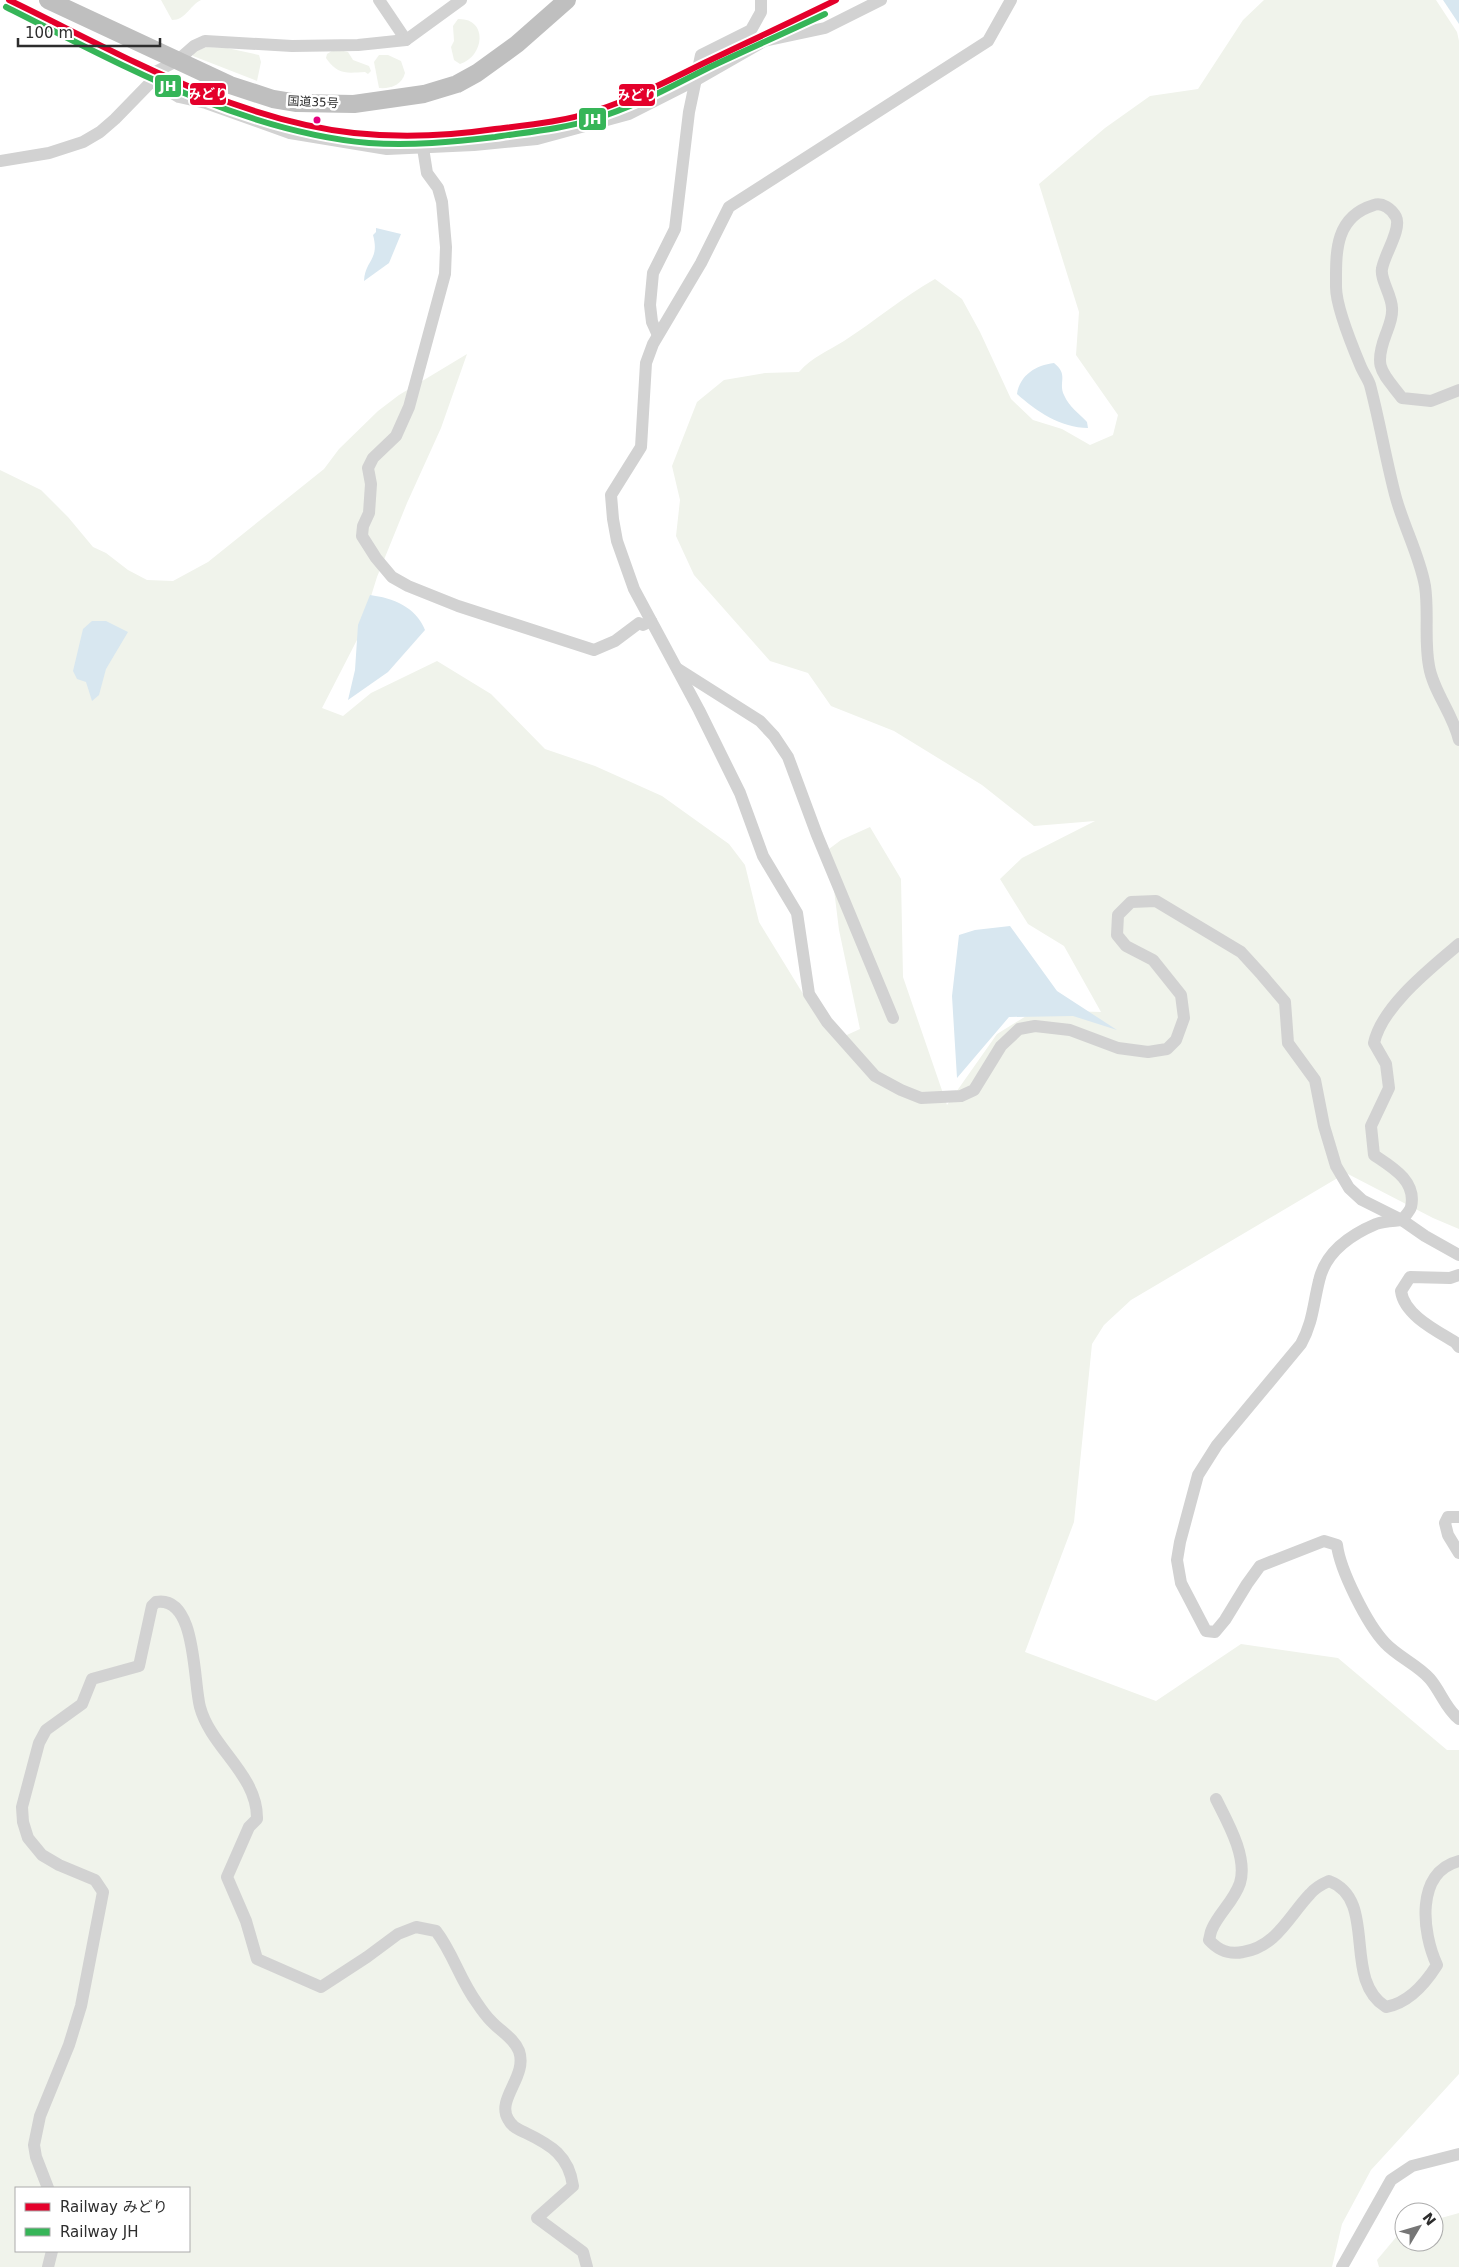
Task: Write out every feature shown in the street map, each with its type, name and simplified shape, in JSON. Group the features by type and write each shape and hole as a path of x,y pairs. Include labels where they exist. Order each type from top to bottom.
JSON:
{"highway":[{"name":"国道35号","path":"48,0 230,85 273,99 297,103 354,104 424,94 457,84 477,73 517,44 566,1"}],"street":[{"path":"379,0 406,40"},
{"path":"0,161 49,153 82,142 115,119 152,81 157,72 177,61 194,46 205,41 292,46 358,45 406,40 461,0"},
{"path":"658,333 652,322 650,305 653,273 675,229 689,112 701,55 751,30 761,12 761,0"},
{"path":"152,81 179,97 206,103 290,133 387,149 537,139 629,114 696,80 764,41 825,28 881,0"},
{"path":"1011,0 988,41 729,207 701,263 658,333 646,363 641,447 611,495 617,541 634,589 699,710 740,794 763,856 797,913 809,994 827,1022 875,1076 921,1098 960,1096 974,1090 1000,1046 1019,1029 1035,1026 1070,1030 1118,1048 1148,1052 1166,1049 1172,1045 1180,1034 1184,1018 1181,995 1153,960 1126,946 1117,935 1118,915 1131,902 1156,901 1241,952 1285,1002 1288,1043 1315,1080 1324,1126 1336,1166 1349,1188 1362,1200 1402,1220 1425,1236 1459,1255"},
{"path":"423,148 426,173 438,188 442,202 446,247 445,274 409,407 396,436 377,453 368,468 371,484 369,513 363,526 362,536 376,558 392,577 408,586 458,606 594,650 615,641 639,623 643,625 651,621"},
{"path":"1459,390 1431,400 1402,398 1383,372 1378,361 1391,320 1392,308 1390,293 1381,272 1384,258 1398,228 1397,218 1387,207 1377,204 1361,209 1347,220 1338,243 1336,291 1347,329 1369,381 1383,434 1396,498 1424,584 1429,666 1451,715 1459,740"},
{"path":"676,668 760,721 774,736 788,757 817,835 893,1018"},
{"path":"1459,944 1405,992 1376,1030 1374,1043 1386,1064 1389,1088 1371,1126 1374,1155 1396,1170 1410,1186 1411,1207 1402,1220 1377,1224 1346,1240 1328,1259 1319,1279 1310,1327 1301,1344 1217,1445 1198,1475 1177,1560 1181,1583 1196,1616 1206,1631 1215,1632 1226,1620 1260,1566 1324,1541 1336,1545 1338,1556 1365,1615 1385,1644 1430,1679 1453,1715 1459,1719"},
{"path":"1459,1275 1450,1278 1410,1277 1401,1291 1402,1296 1418,1320 1455,1342 1459,1347"},
{"path":"1459,1517 1448,1517 1445,1524 1448,1535 1459,1552"},
{"path":"48,2187 36,2157 34,2145 40,2116 69,2045 81,2006 94,1932 103,1902 103,1892 95,1880 59,1865 42,1855 28,1838 22,1822 22,1807 38,1742 46,1730 82,1704 92,1678 139,1666 152,1606 156,1602 164,1600 173,1604 185,1620 192,1643 201,1710 217,1740 247,1783 254,1800 257,1819 249,1827 227,1877 246,1921 257,1959 320,1987 367,1957 398,1934 416,1927 436,1931 449,1947 476,2002 491,2022 507,2034 519,2050 520,2070 506,2102 505,2113 512,2126 544,2142 558,2152 571,2172 572,2186 537,2218 583,2252 587,2267"},
{"path":"1216,1799 1229,1824 1238,1849 1241,1881 1234,1896 1211,1930 1208,1940 1218,1950 1237,1953 1253,1951 1264,1946 1279,1933 1310,1892 1329,1881 1338,1884 1352,1902 1358,1924 1362,1969 1368,1988 1380,2003 1386,2006 1399,2004 1428,1980 1437,1964 1428,1937 1426,1909 1428,1892 1434,1878 1454,1862 1459,1861"},
{"path":"1342,2267 1391,2180 1412,2166 1459,2154"},
{"path":"48,2267 52,2252"}],"shaded area":[{"path":"161,0 201,0 181,18 172,20"},
{"path":"1264,0 1436,0 1457,32 1459,41 1459,1229 1433,1218 1346,1173 1131,1300 1104,1325 1092,1344 1074,1522 1025,1652 1156,1701 1241,1644 1338,1658 1447,1750 1459,1750 1459,2074 1371,2170 1342,2224 1332,2267 0,2267 0,470 41,490 68,517 93,547 106,553 128,570 147,580 173,581 208,562 324,469 339,449 378,411 399,395 467,354 441,428 407,503 377,577 358,638 322,708 343,716 371,693 437,661 491,694 545,749 595,766 662,796 729,844 745,865 759,922 816,1015 838,1039 860,1029 839,930 829,849 841,840 870,827 901,879 903,977 947,1105 997,1034 1036,1010 1101,1012 1064,946 1028,924 1000,879 1022,858 1095,821 1034,826 982,785 894,731 831,706 808,673 770,661 694,575 676,536 680,500 672,466 697,402 724,380 765,373 799,372 815,358 844,341 935,279 962,299 980,332 1011,399 1033,420 1062,429 1090,445 1113,435 1118,415 1076,355 1079,312 1039,184 1105,128 1150,96 1198,89 1243,20"},
{"path":"1443,0 1459,0 1459,24"},
{"path":"458,19 468,20 474,24 480,38 474,53 468,60 460,64 454,60 451,47 454,41 453,26"},
{"path":"207,47 227,48 259,55 261,62 257,81 193,56 193,52"},
{"path":"335,49 348,52 353,60 369,66 371,71 368,74 365,72 343,72 334,68 326,58 327,54"},
{"path":"379,55 388,55 401,61 405,73 401,81 387,88 379,88 374,62"},
{"path":"376,228 401,234 389,263 364,281 367,268 375,250 373,235 376,232"},
{"path":"1054,363 1061,371 1062,390 1066,399 1087,422 1088,428 1059,422 1032,406 1017,394 1025,376 1041,366"},
{"path":"370,595 387,598 403,605 416,615 425,630 388,672 348,700 355,670 358,625"},
{"path":"92,621 106,621 128,632 106,669 99,695 92,701 86,682 77,679 73,671 83,629"},
{"path":"1010,926 1057,991 1117,1030 1073,1016 1009,1017 957,1078 952,996 959,935 975,930"},
{"path":"1459,2213 1459,2267 1379,2267 1377,2260 1394,2240 1394,2252 1444,2252 1444,2217"}],"rail line":[{"name":"みどり","path":"9,0 134,62 219,99 263,114 308,125 354,133 407,136 460,133 533,124 571,118 595,111 649,90 836,0"},
{"name":"JH","path":"6,7 137,72 227,110 273,125 321,136 369,143 400,144 448,142 495,137 557,128 594,119 639,102 825,14"}]}
